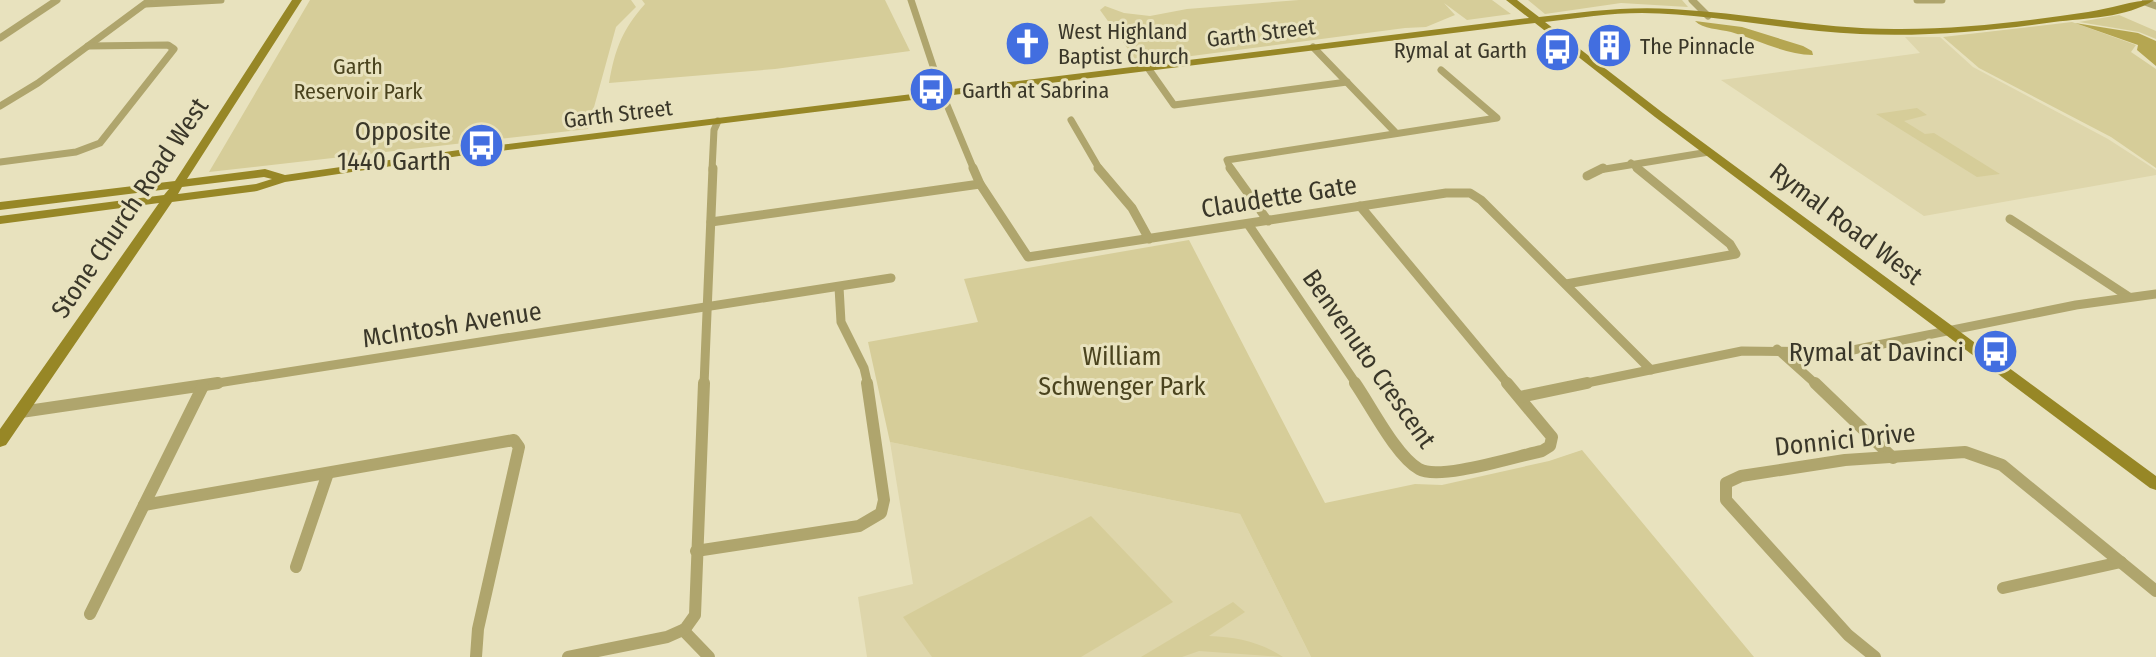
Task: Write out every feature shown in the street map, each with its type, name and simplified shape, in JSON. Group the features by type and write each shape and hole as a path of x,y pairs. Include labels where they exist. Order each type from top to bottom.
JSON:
{"main road":[{"name":"Stone Church Road West","path":"0,441 179,183 297,0"},
{"name":"Rymal Road West","path":"1511,0 1709,152 2156,484"},
{"name":"Garth Street","path":"0,220 257,187 284,179 470,152 1635,10 1851,30 1923,33 2068,17 2147,1"},
{"name":"Garth Street","path":"0,209 265,173 284,179"}],"street":[{"path":"0,38 57,0"},
{"path":"0,106 38,83 148,2 221,0"},
{"name":"Claudette Gate","path":"911,0 942,93 980,184 1028,257 1446,193 1470,193 1481,200 1651,370"},
{"path":"1692,0 1700,3 1708,16"},
{"path":"1917,0 1942,0"},
{"path":"2147,1 2156,6"},
{"path":"0,162 76,152 100,143 174,49 168,45 88,46"},
{"path":"1313,47 1395,132"},
{"path":"1148,68 1174,105 1347,82"},
{"path":"1268,221 1227,160 1497,118 1441,70"},
{"path":"1071,120 1094,163 1132,208 1149,239"},
{"path":"568,657 667,637 683,630 695,615 714,130 718,121"},
{"path":"1587,176 1605,167 1709,152"},
{"path":"1566,284 1736,254 1730,244 1631,163"},
{"path":"711,222 980,184"},
{"name":"Benvenuto Crescent","path":"1248,224 1407,460 1421,471 1439,473 1542,451 1550,446 1552,437 1360,206"},
{"path":"2010,219 2129,297"},
{"name":"McIntosh Avenue","path":"21,412 891,278"},
{"path":"696,551 859,526 881,513 884,500 869,390 864,368 841,322 839,287"},
{"path":"1520,397 1742,351 1843,352 2156,294"},
{"path":"1777,349 1862,425 1893,458"},
{"path":"90,614 203,386"},
{"path":"144,505 517,442 517,455 478,629 476,657"},
{"name":"Donnici Drive","path":"1875,657 1848,635 1726,500 1726,483 1741,476 1845,460 1965,452 1985,456 2002,465 2156,591"},
{"path":"296,567 328,473"},
{"path":"2003,588 2121,562"},
{"path":"683,630 709,657"}],"shaded area":[{"path":"1695,21 1742,27 1803,46 1813,55 1781,49"},
{"path":"2075,23 2138,33 2156,41 2156,66 2137,50 2138,45"},
{"path":"1905,37 1940,37 1973,67 2108,139 2156,170 2156,175 1924,216 1721,80 1920,53"},
{"path":"890,442 1240,514 1311,657 867,657 858,597 913,584"}],"green space":[{"name":"Garth Reservoir Park","path":"310,0 631,0 636,7 616,27 588,129 209,172"},
{"path":"642,0 885,0 910,51 775,69 609,83 621,40 645,4"},
{"path":"1299,0 1492,0 1511,14 1467,20 1444,3 1455,15 1426,27 1138,63 1100,10 1105,6 1124,13 1150,16 1187,9"},
{"path":"1528,0 1682,0 1688,7 1621,3 1545,14"},
{"path":"2119,15 2156,31 2156,39 2139,32 2079,22"},
{"path":"2072,22 2136,45 2131,52 2156,69 2156,168 2111,137 1979,68 1943,37"},
{"path":"1917,108 1927,115 1904,121 1925,134 1934,133 2000,174 1977,177 1876,114"},
{"name":"William Schwenger Park","path":"1189,240 1325,503 1415,484 1442,485 1549,461 1582,450 1754,657 1311,657 1240,514 890,442 868,342 978,322 964,279"},
{"path":"1091,516 1173,602 1081,657 932,657 903,617"},
{"path":"1233,602 1245,612 1209,636 1248,641 1283,657 1199,651 1182,657 1141,657"}],"place":[{"name":"West Highland Baptist Church","path":"1027,44"},
{"name":"The Pinnacle","path":"1609,46"},
{"name":"Rymal at Garth","path":"1558,50"},
{"name":"Garth at Sabrina","path":"931,90"},
{"name":"Opposite 1440 Garth","path":"482,146"},
{"name":"Rymal at Davinci","path":"1995,352"}]}
